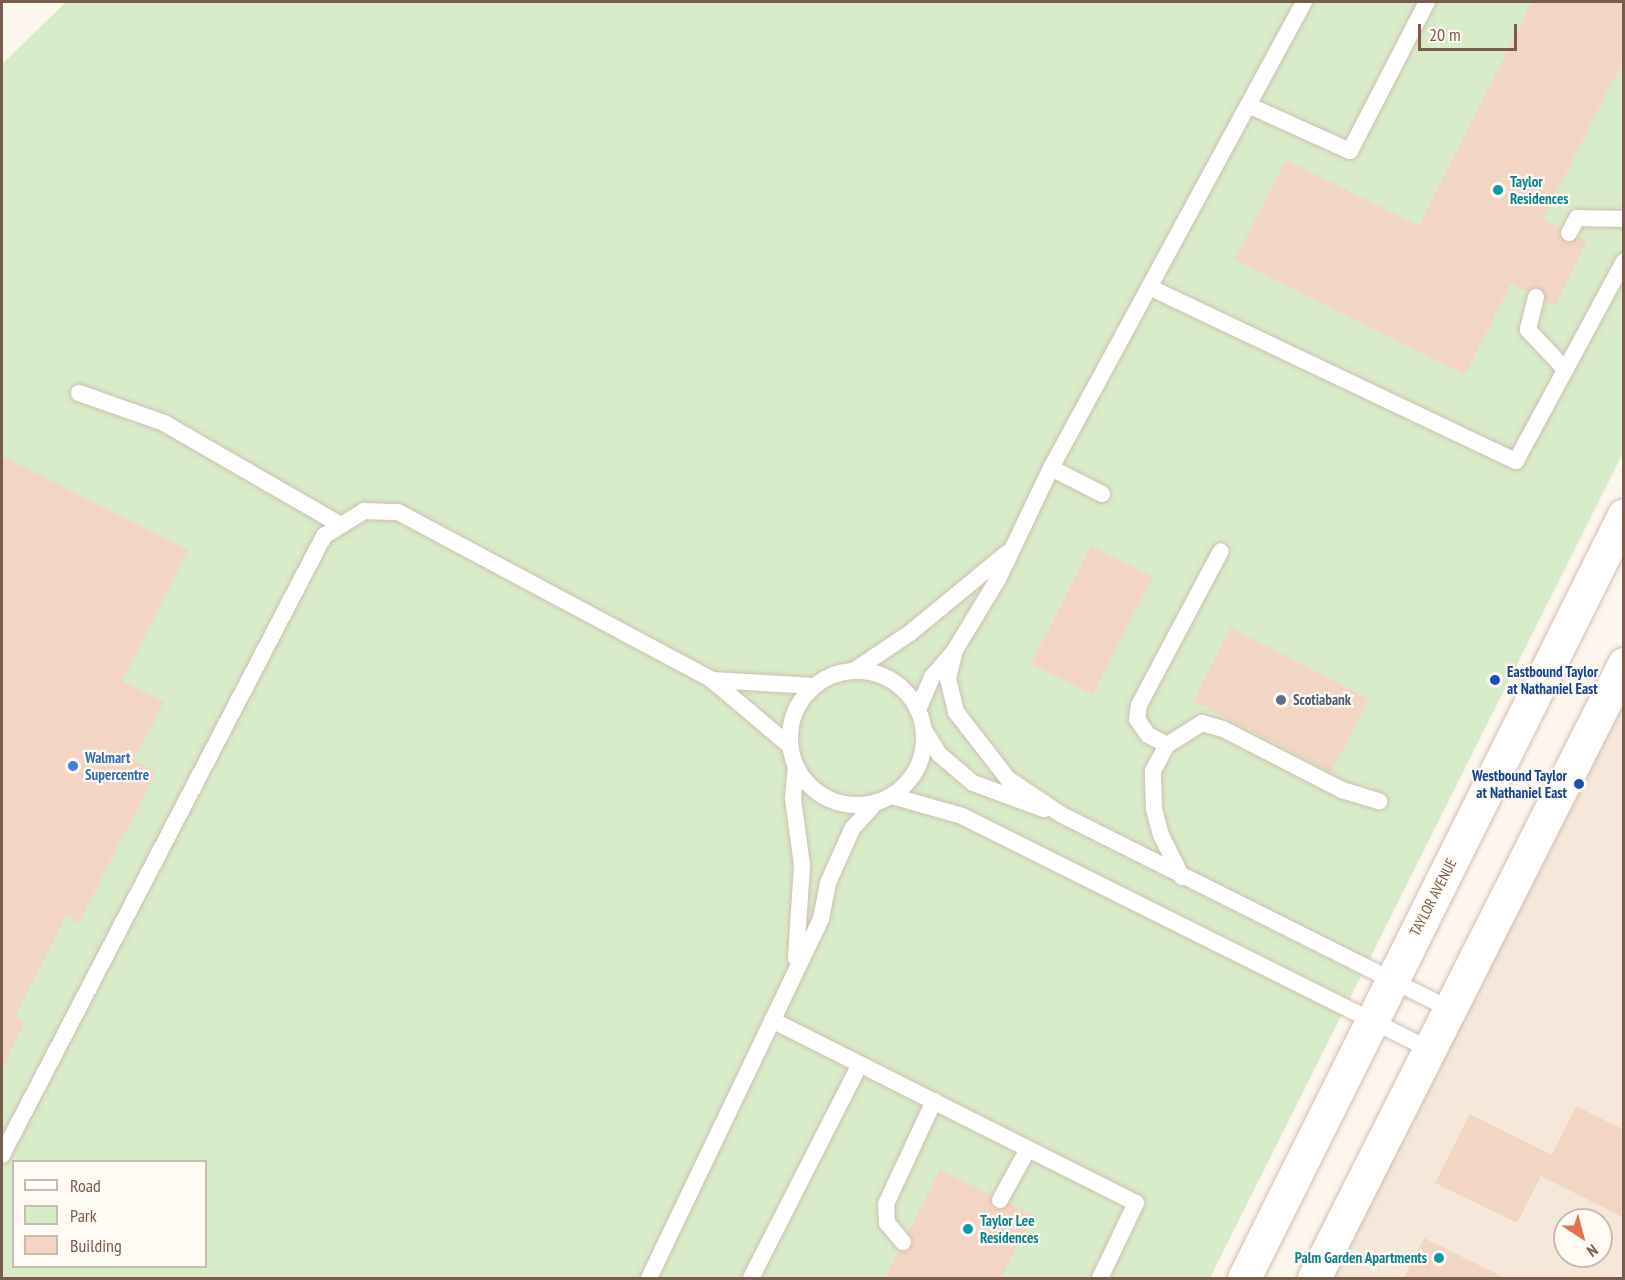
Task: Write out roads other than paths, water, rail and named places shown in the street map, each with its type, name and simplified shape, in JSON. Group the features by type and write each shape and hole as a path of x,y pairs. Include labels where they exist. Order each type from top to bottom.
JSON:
{"main road":[{"name":"TAYLOR AVENUE","path":"1244,1278 1623,515"},
{"path":"1314,1278 1623,664"}],"lane":[{"path":"918,710 932,677 955,650 998,579 1008,553 1051,468 1304,2"},
{"path":"1248,105 1350,151 1427,2"},
{"path":"1569,233 1577,218 1623,219"},
{"path":"1149,288 1516,460 1623,261"},
{"path":"1536,297 1528,330 1565,369"},
{"path":"79,393 164,423 341,525"},
{"path":"1051,468 1102,494"},
{"path":"2,1155 324,536 364,511 398,512 712,680 790,746"},
{"path":"1167,745 1148,735 1137,719 1139,705 1221,551"},
{"path":"855,670 910,633 1008,553"},
{"path":"955,650 948,679 956,712 1008,779 1062,815 1449,1009"},
{"path":"923,729 921,762 909,782 892,796 876,802 849,805 827,799 809,786 796,767 790,746 791,724 799,703 814,686 833,675 855,670 877,673 897,683 918,710 923,729 939,754 973,783 1062,815"},
{"path":"712,680 814,686"},
{"path":"1182,877 1161,835 1154,808 1153,771 1167,745 1202,723 1223,729 1342,790 1380,801"},
{"path":"796,767 793,799 802,865 796,965"},
{"path":"892,796 962,816 1429,1049"},
{"path":"649,1278 796,965 821,919 828,883 852,829 876,802"},
{"path":"772,1020 1136,1203 1100,1278"},
{"path":"751,1278 860,1064"},
{"path":"903,1242 887,1223 886,1204 934,1101"},
{"path":"1000,1200 1028,1149"}],"place":[{"name":"Taylor Residences","path":"1498,190"},
{"name":"Eastbound Taylor at Nathaniel East","path":"1495,680"},
{"name":"Scotiabank","path":"1281,700"},
{"name":"Walmart Supercentre","path":"73,766"},
{"name":"Westbound Taylor at Nathaniel East","path":"1579,784"},
{"name":"Taylor Lee Residences","path":"968,1229"},
{"name":"Palm Garden Apartments","path":"1439,1258"}]}
